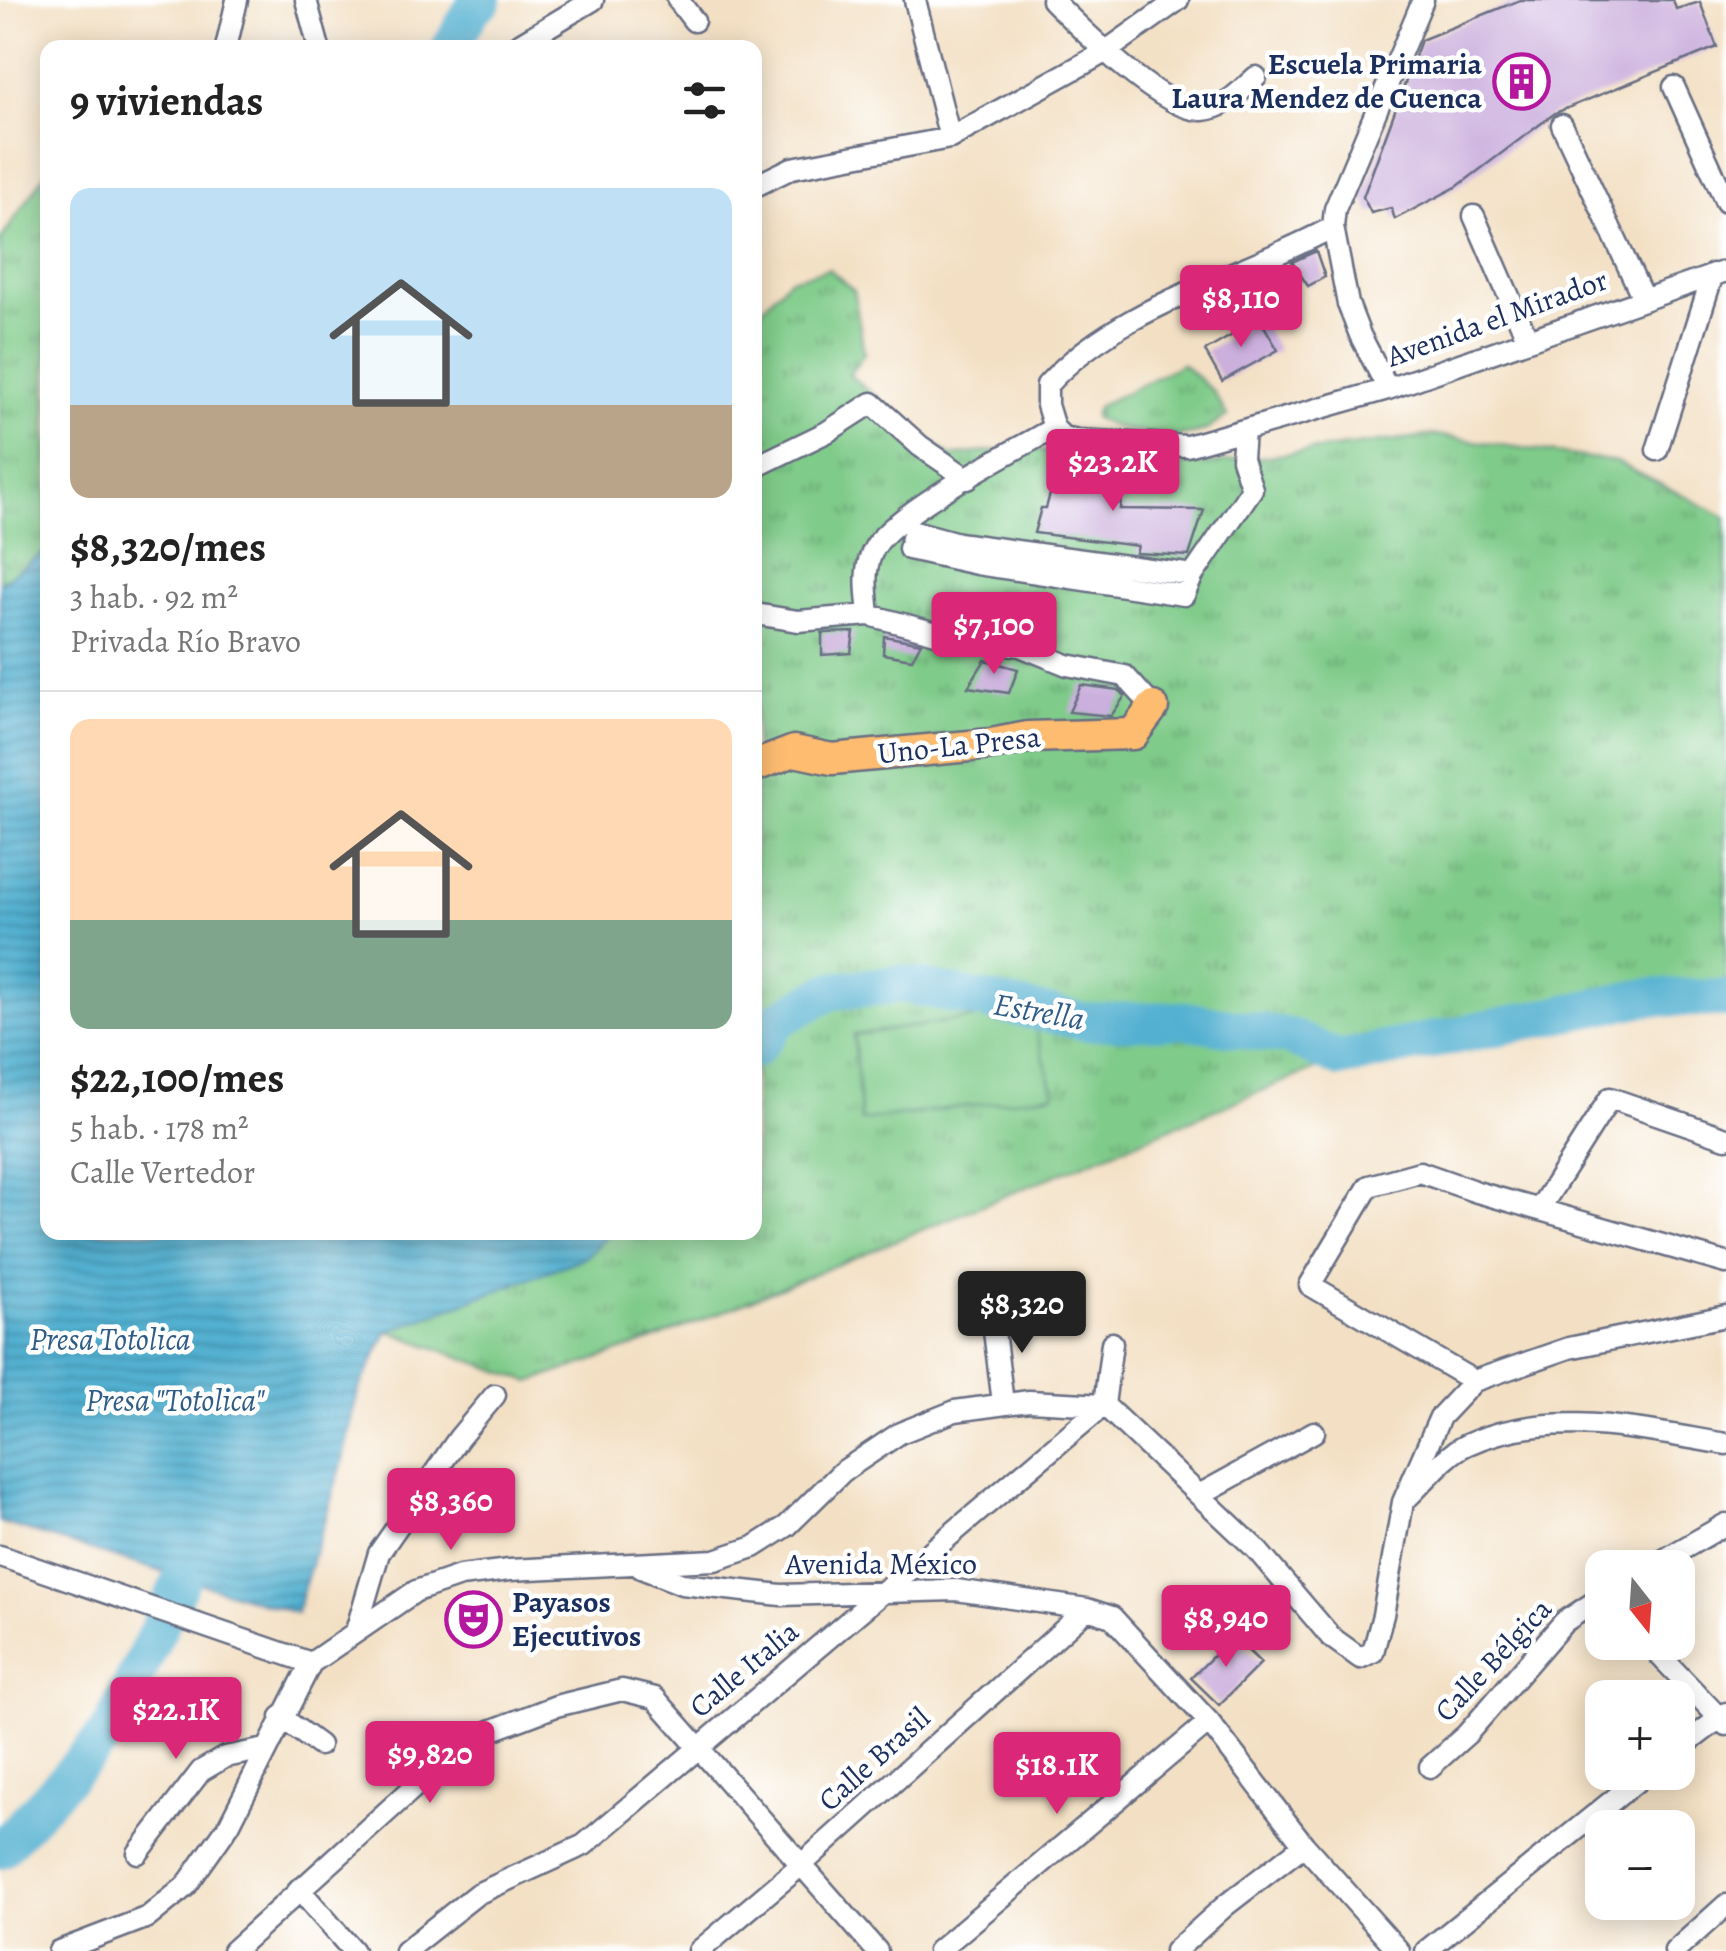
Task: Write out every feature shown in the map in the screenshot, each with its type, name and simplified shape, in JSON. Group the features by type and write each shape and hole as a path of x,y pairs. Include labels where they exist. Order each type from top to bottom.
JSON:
{"highway":[{"name":"Uno-La Presa","path":"762,763 794,751 832,759 1028,737 1133,734 1154,707"}],"street":[{"path":"228,40 237,0"},
{"path":"306,0 317,40"},
{"path":"526,40 593,0"},
{"path":"678,0 694,21"},
{"path":"915,0 950,138"},
{"path":"1052,0 1105,52 1178,105 1202,110 1224,104 1256,76"},
{"path":"762,183 792,168 950,138 1105,52 1178,0"},
{"path":"1388,389 1348,304 1333,227 1335,209 1423,0"},
{"path":"1674,87 1726,202"},
{"path":"1562,125 1643,298"},
{"path":"1474,216 1527,338"},
{"path":"869,615 866,576 875,546 904,516 1054,428 1047,405 1048,385 1084,354 1174,299 1333,227"},
{"path":"1657,450 1720,272"},
{"name":"Avenida el Mirador","path":"1054,428 1062,437 1078,440 1187,446 1388,389 1720,272"},
{"path":"762,464 827,432 872,403 920,446 968,479"},
{"path":"1193,575 958,542 914,530 909,549 977,564 1184,595 1193,575 1252,488 1242,459 1244,432"},
{"path":"762,615 798,622 869,615 940,634 1020,646 1067,665 1125,676 1154,707"},
{"path":"1540,1208 1610,1098 1726,1138"},
{"path":"1474,1381 1310,1285 1368,1186 1420,1172 1476,1192 1726,1263"},
{"path":"992,1316 1003,1403"},
{"path":"58,1951 106,1943 148,1917 186,1886 229,1825 310,1663 416,1591 460,1576 509,1570 716,1560 754,1547 787,1526 842,1472 900,1432 956,1412 1029,1400 1104,1406 1256,1548 1331,1637 1360,1658 1374,1652 1403,1502 1440,1418 1474,1381 1570,1348 1726,1316"},
{"path":"1104,1406 1112,1343"},
{"path":"356,1630 379,1553 460,1438 496,1395"},
{"name":"Calle Italia","path":"404,1951 477,1894 584,1844 1104,1406"},
{"path":"1403,1502 1462,1446 1524,1426 1574,1422 1726,1444"},
{"path":"1199,1495 1314,1432"},
{"path":"1681,1550 1726,1524"},
{"path":"0,1556 310,1663"},
{"name":"Avenida México","path":"632,1564 682,1584 781,1594 956,1590 1087,1608 1112,1617 1210,1722 1304,1845 1399,1951"},
{"name":"Calle Brasil","path":"699,1951 800,1866 1087,1608"},
{"name":"Calle Bélgica","path":"1430,1767 1467,1734 1564,1622 1585,1608"},
{"path":"1665,1660 1724,1718 1695,1738"},
{"path":"234,1951 422,1780 490,1731 556,1706 622,1690 655,1698 876,1951"},
{"path":"281,1716 319,1745"},
{"path":"938,1951 1210,1722"},
{"path":"138,1853 200,1771 225,1756 266,1749"},
{"path":"1426,1951 1626,1790"},
{"path":"1175,1951 1226,1905 1304,1845"},
{"path":"299,1889 353,1951"},
{"path":"1674,1951 1726,1905"}],"green space":[{"path":"40,181 40,556 0,582 0,241"},
{"path":"829,269 854,291 864,353 849,375 950,456 1028,447 1082,461 1207,464 1435,435 1616,462 1726,517 1726,999 1646,997 1339,1059 648,1342 530,1382 388,1331 586,1257 603,1240 762,1240 762,308 789,279"},
{"path":"1182,364 1213,391 1227,416 1206,430 1181,435 1149,434 1094,417 1097,407"},
{"path":"1030,1010 1054,1094 861,1121 854,1035"}],"water":[{"name":"Presa \"Totolica\"","path":"40,556 40,1240 603,1240 586,1257 388,1331 358,1391 342,1464 296,1613 0,1522 0,583"}],"building":[{"name":"Escuela Primaria Laura Mendez de Cuenca","path":"1520,0 1673,0 1676,9 1700,2 1717,47 1555,113 1458,186 1395,219 1391,208 1371,213 1363,197 1421,40"},
{"path":"1316,251 1325,277 1308,286 1292,262"},
{"path":"1260,319 1278,350 1222,381 1205,351"},
{"path":"1059,463 1124,471 1120,509 1204,510 1189,556 1136,553 1138,546 1034,533"},
{"path":"854,632 851,653 822,655 822,633"},
{"path":"884,636 921,643 912,659 883,654"},
{"path":"985,660 1018,669 1009,693 968,687"},
{"path":"1081,685 1119,690 1125,696 1111,716 1069,712"},
{"path":"1233,1636 1261,1663 1219,1705 1191,1678"}],"waterway":[{"path":"455,40 473,8 483,0"},
{"name":"Estrella","path":"762,1040 779,1019 831,991 903,984 1087,1022 1184,1020 1290,1037 1339,1059 1646,997 1726,999"},
{"path":"0,1850 110,1731 182,1578"}],"place":[{"name":"Escuela Primaria Laura Mendez de Cuenca","path":"1521,81"},
{"name":"Payasos Ejecutivos","path":"473,1619"}],"water label":[{"name":"Presa Totolica","path":"110,1339"}]}
